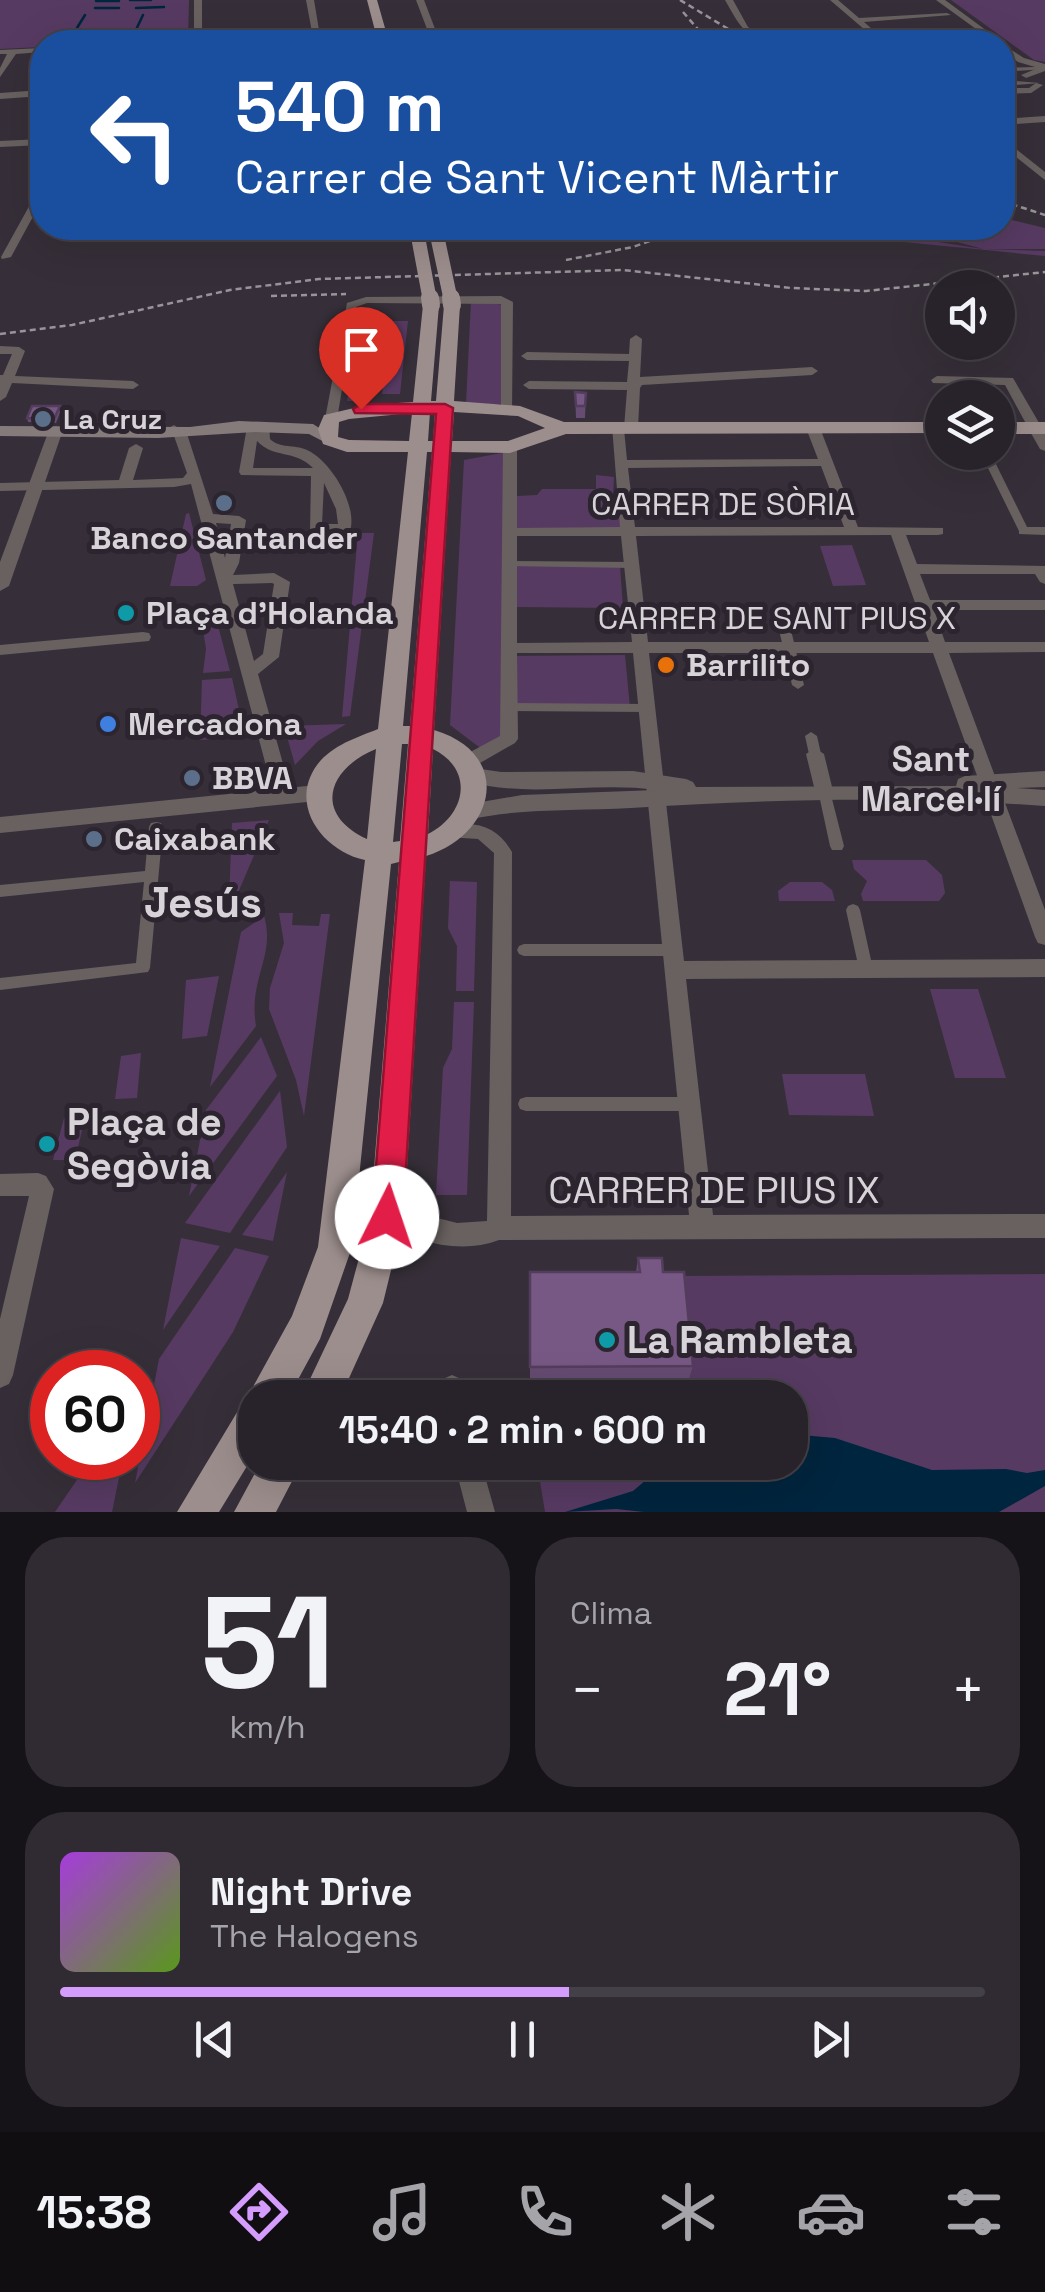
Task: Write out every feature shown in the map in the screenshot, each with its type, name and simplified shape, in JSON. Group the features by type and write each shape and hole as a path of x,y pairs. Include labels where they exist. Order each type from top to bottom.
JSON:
{"main road":[{"path":"358,0 362,16"},
{"path":"372,0 381,30"},
{"path":"329,1380 365,1303 387,1217 420,735 430,448 420,409 431,305 418,240"},
{"path":"277,1380 307,1326 334,1248 379,852 388,734 430,448 445,408 452,305 437,240"},
{"path":"302,428 352,410 445,408 515,410 564,428"},
{"path":"512,447 537,428 515,410"},
{"path":"330,440 327,429 332,418"},
{"path":"0,431 302,428 319,431 346,446 430,448 512,447 564,428 925,428"},
{"path":"1015,430 1043,432"},
{"path":"388,734 420,735 443,743 470,769 476,794 462,822 412,851 379,852 346,842 330,829 318,806 318,793 321,780 338,756 366,740 388,734"},
{"path":"197,1512 238,1445"},
{"path":"254,1512 273,1480"}],"street":[{"path":"198,0 198,30"},
{"path":"310,0 315,30"},
{"path":"420,0 431,30"},
{"path":"729,0 749,30"},
{"path":"834,0 868,30"},
{"path":"928,0 969,30"},
{"path":"940,0 981,30"},
{"path":"856,20 947,14"},
{"path":"5,53 30,52"},
{"path":"0,66 5,53"},
{"path":"0,76 5,53"},
{"path":"1015,54 1037,77"},
{"path":"1015,64 1037,77"},
{"path":"1015,91 1030,90 1037,77"},
{"path":"0,96 30,100"},
{"path":"1015,121 1045,119"},
{"path":"0,144 30,143"},
{"path":"1015,151 1045,177"},
{"path":"1033,166 1045,165"},
{"path":"6,257 30,219"},
{"path":"332,418 351,305 356,302 507,302 515,410"},
{"path":"636,338 634,386 621,464 702,1228"},
{"path":"0,350 19,351 4,378 0,396"},
{"path":"527,356 635,358"},
{"path":"529,385 634,386 639,381 812,371"},
{"path":"4,378 132,385"},
{"path":"1015,391 1043,432"},
{"path":"259,427 246,472 318,472 315,528 345,528 347,516 312,458 294,450 271,448"},
{"path":"259,427 263,440 283,460 288,472"},
{"path":"814,428 852,532"},
{"path":"0,586 56,430"},
{"path":"125,484 159,432 194,474 283,796"},
{"path":"512,447 509,739 470,769 521,792 634,802 656,791 991,789 1045,780"},
{"name":"CARRER DE SÒRIA","path":"621,464 818,462"},
{"path":"994,470 1024,531 1045,531"},
{"path":"0,487 182,482 194,474"},
{"path":"206,518 240,520 232,563 224,579"},
{"name":"CARRER DE SÒRIA","path":"510,532 938,532"},
{"path":"898,532 1045,937"},
{"path":"510,564 632,565"},
{"path":"911,569 1040,569 1045,579"},
{"path":"224,579 274,578 282,582 271,656 250,672"},
{"path":"924,605 1045,605"},
{"path":"780,613 798,684"},
{"path":"0,650 143,637"},
{"name":"CARRER DE SANT PIUS X","path":"509,648 1045,648"},
{"path":"509,707 647,708"},
{"path":"813,745 837,846"},
{"path":"991,789 1045,798"},
{"path":"462,822 521,792"},
{"path":"0,825 318,793"},
{"path":"462,822 497,842 503,852 500,1228"},
{"path":"0,984 143,968 156,827"},
{"path":"0,891 150,876"},
{"path":"852,910 866,969"},
{"path":"524,950 866,969 1045,968"},
{"path":"526,1104 689,1104"},
{"path":"0,1185 32,1184 42,1189 0,1375"},
{"name":"CARRER DE PIUS IX","path":"387,1217 454,1237 478,1236 500,1228 1045,1226"},
{"path":"472,1480 480,1512"}],"shaded area":[{"path":"0,0 189,0 188,30 30,30 30,48 0,49"},
{"path":"951,0 1045,0 1045,62 1034,60 1015,46 1015,30 992,30"},
{"path":"1015,221 1045,228 1045,249 985,249 1045,251 1045,256 883,240 925,240 983,249 950,240 1015,240"},
{"path":"471,301 506,305 504,404 466,404"},
{"path":"362,321 379,321 367,401 347,401"},
{"path":"391,321 408,321 400,394 382,394"},
{"path":"507,452 504,742 483,750 450,725 464,460"},
{"path":"596,475 614,477 613,496 621,496 624,527 619,530 518,530 513,523 517,522 517,496 537,495 542,489 596,489"},
{"path":"189,513 206,580 197,586 170,586 186,514"},
{"path":"358,533 374,533 350,716 342,717"},
{"path":"852,545 866,585 833,586 820,546"},
{"path":"514,565 620,565 623,608 515,607"},
{"path":"216,618 230,671 203,673 206,649 202,623"},
{"path":"625,655 630,708 511,707 510,656"},
{"path":"232,678 245,737 200,740 202,680"},
{"path":"346,724 318,741 295,765 284,726"},
{"path":"269,820 235,900 229,900 232,823"},
{"path":"852,860 926,860 942,875 945,893 939,901 863,901 861,894 867,881 854,869"},
{"path":"450,881 477,882 474,991 456,991 457,946 448,928"},
{"path":"790,882 822,882 832,890 835,901 779,901 778,891"},
{"path":"279,913 293,913 292,925 319,926 321,914 330,914 304,1116 296,1080 269,1009 270,988 284,943"},
{"path":"264,916 267,943 256,995 256,1026 210,1087 241,932"},
{"path":"219,976 207,1036 182,1039 186,980"},
{"path":"930,989 978,989 1006,1078 955,1078"},
{"path":"454,1002 474,1002 467,1195 436,1195 443,1068 452,1049"},
{"path":"261,1037 277,1076 189,1196 206,1110"},
{"path":"141,1053 137,1098 115,1099 121,1056"},
{"path":"782,1074 865,1074 874,1116 789,1115"},
{"path":"280,1091 287,1147 230,1233 185,1223"},
{"path":"64,1118 85,1118 75,1160 53,1160"},
{"path":"287,1172 273,1241 242,1235"},
{"path":"181,1238 220,1246 163,1330"},
{"path":"235,1248 269,1256 233,1332 160,1444 160,1358"},
{"path":"1045,1274 1045,1512 545,1512 540,1480 808,1480 808,1380 687,1380 678,1276"},
{"path":"77,1480 119,1480 112,1512 55,1512"}],"water":[{"path":"808,1436 835,1438 932,1470 1045,1470 1045,1486 999,1512 565,1512 633,1491 646,1480 808,1480"}],"building":[{"path":"575,392 586,393 585,406 576,406"},
{"path":"32,406 60,406 54,419 27,418"},
{"name":"La Rambleta","path":"638,1258 662,1258 663,1272 684,1272 693,1366 530,1367 530,1272 640,1272"}],"waterway":[{"path":"130,0 151,0"},
{"path":"96,1 119,1"},
{"path":"136,8 164,7"},
{"path":"95,8 119,8"},
{"path":"76,30 85,15"},
{"path":"136,30 143,15"}],"railway":[{"path":"680,0 730,30"},
{"path":"683,12 699,30"},
{"path":"1015,205 1045,215"},
{"path":"566,260 653,240"},
{"path":"0,334 72,325 230,290 319,279 623,270 791,288 866,291 1045,272"},
{"path":"271,296 346,294"}],"place":[{"name":"La Cruz","path":"43,419"},
{"name":"Banco Santander","path":"224,503"},
{"name":"Plaça d'Holanda","path":"126,613"},
{"name":"Barrilito","path":"666,665"},
{"name":"Mercadona","path":"108,724"},
{"name":"BBVA","path":"192,778"},
{"name":"Caixabank","path":"94,839"},
{"name":"Plaça de Segòvia","path":"47,1144"},
{"name":"La Rambleta","path":"607,1340"}],"district":[{"name":"Sant Marcel·lí","path":"931,779"},
{"name":"Jesús","path":"203,902"}],"route":[{"path":"361,409 445,408 387,1217"}]}
